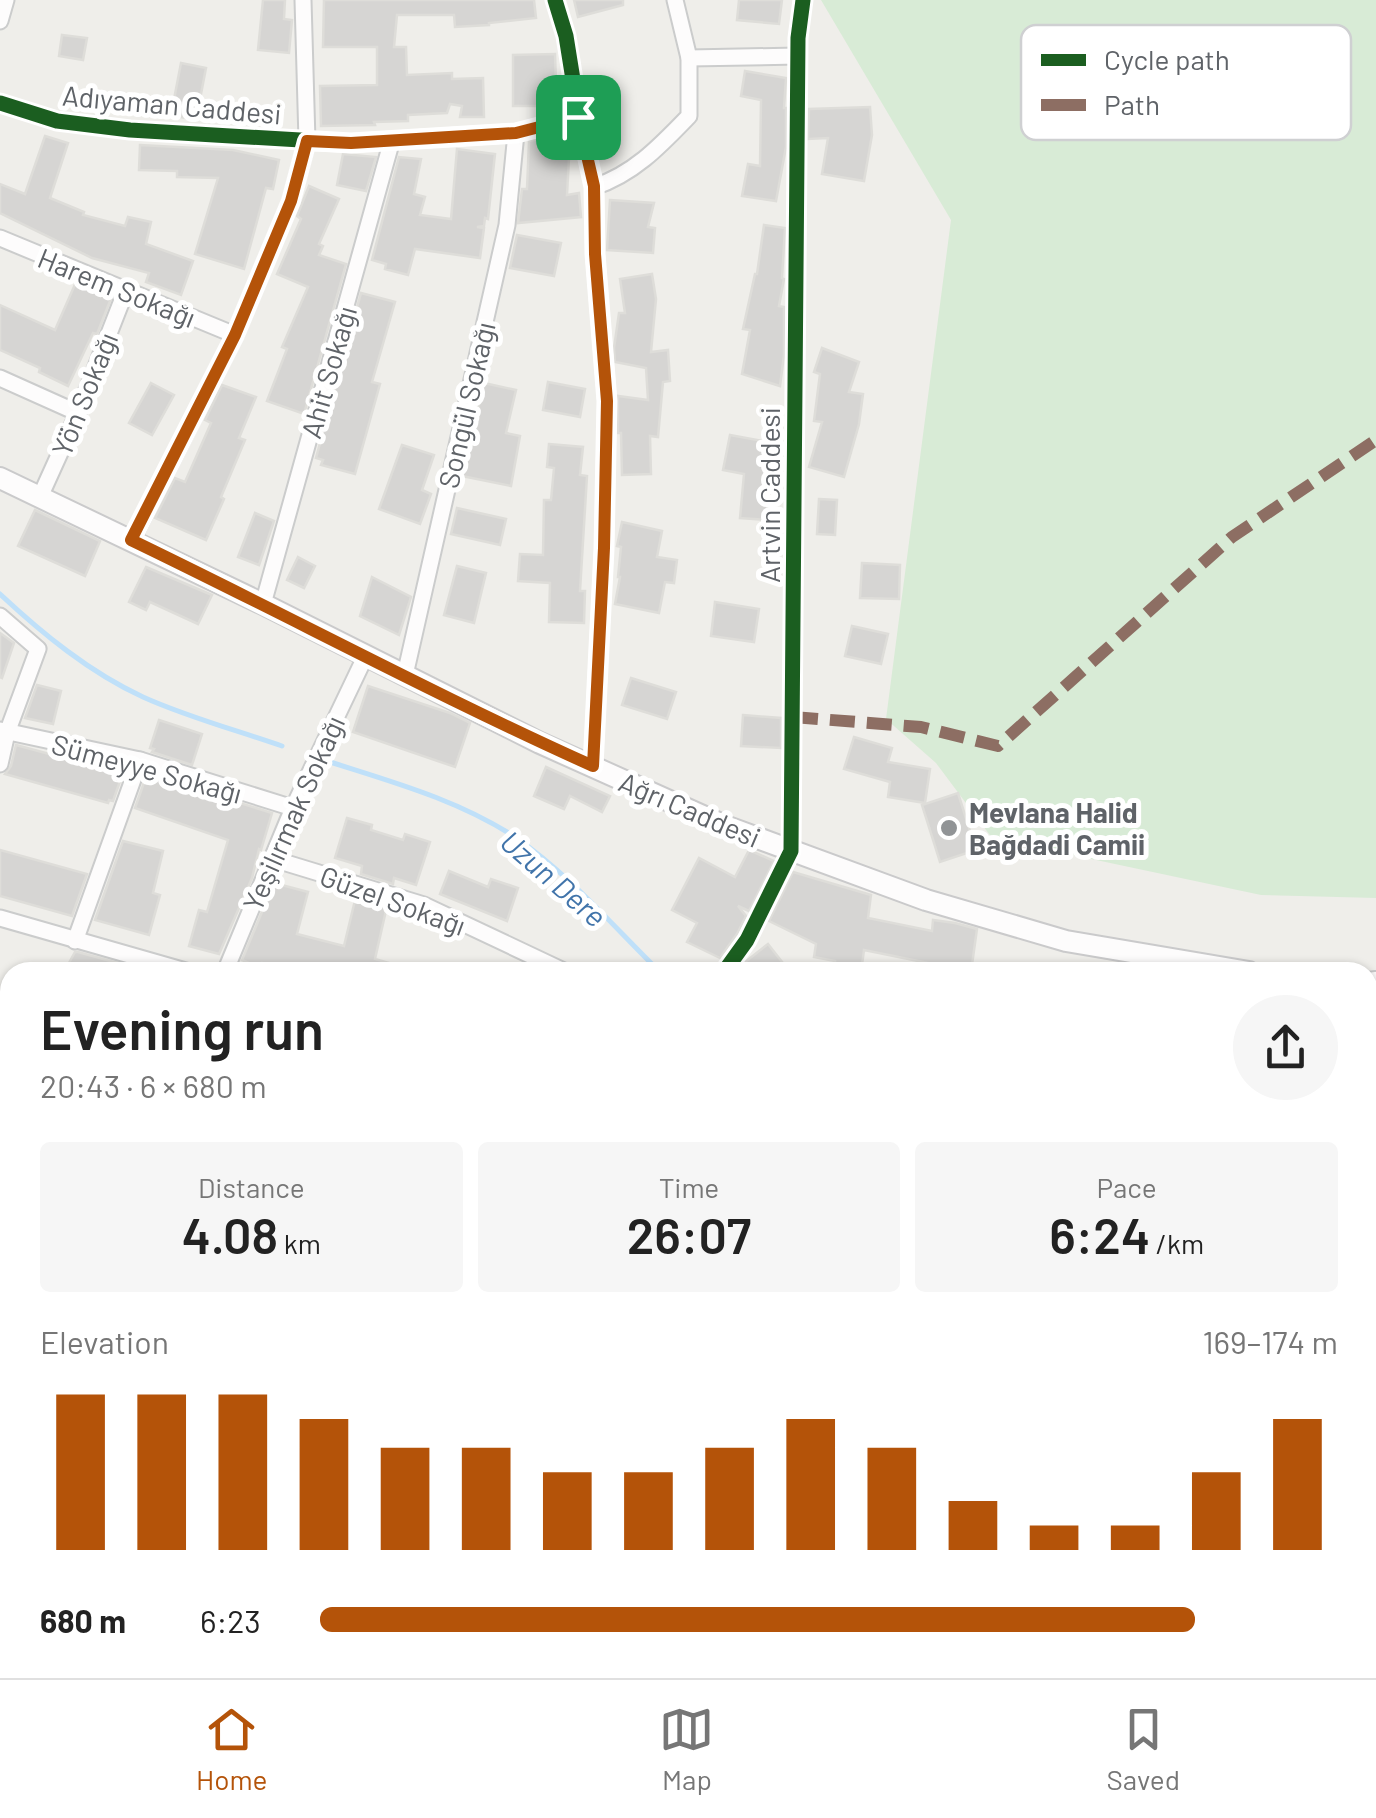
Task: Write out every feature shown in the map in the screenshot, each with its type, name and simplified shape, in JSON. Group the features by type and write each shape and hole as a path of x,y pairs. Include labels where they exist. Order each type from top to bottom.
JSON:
{"main road":[{"name":"Ağrı Caddesi","path":"1,481 263,604 540,743 725,826 926,900 1066,941 1191,962"}],"street":[{"path":"0,21 6,0"},
{"path":"131,540 235,335 291,201 307,141 302,0"},
{"path":"555,0 566,36 578,117 594,186 595,254 607,401 593,766"},
{"path":"594,186 647,159 689,116 689,58 675,0"},
{"name":"Artvin Caddesi","path":"731,962 747,940 791,851 798,56 803,0"},
{"path":"689,58 798,56"},
{"name":"Adıyaman Caddesi","path":"0,104 75,124 351,143 516,133 578,117"},
{"name":"Songül Sokağı","path":"405,675 507,225 516,133"},
{"name":"Ahit Sokağı","path":"263,604 392,140"},
{"name":"Harem Sokağı","path":"0,238 235,335"},
{"name":"Yön Sokağı","path":"40,497 126,290"},
{"path":"0,378 78,413"},
{"path":"0,616 38,649 4,732 0,764"},
{"name":"Yeşilırmak Sokağı","path":"230,962 293,808 366,655"},
{"name":"Sümeyye Sokağı","path":"4,732 140,760 293,808"},
{"path":"74,941 140,760"},
{"name":"Güzel Sokağı","path":"272,859 424,904 545,962"},
{"path":"0,918 152,962"}],"green space":[{"path":"821,0 1376,0 1376,898 1261,895 992,838 936,763 886,719 951,220"}],"building":[{"path":"263,0 285,0 284,19 292,20 289,53 258,50"},
{"path":"324,0 534,0 536,18 455,27 454,15 397,15 394,47 406,47 407,75 452,73 452,79 483,78 484,117 460,117 462,106 450,104 447,113 408,115 408,121 321,126 320,86 377,85 377,47 323,47"},
{"path":"574,0 623,0 623,5 578,17"},
{"path":"739,0 782,0 779,24 737,20"},
{"path":"62,35 87,38 83,60 59,56"},
{"path":"555,54 556,83 537,106 513,106 513,55"},
{"path":"181,63 206,68 196,120 171,115"},
{"path":"745,71 786,78 786,147 776,201 742,196 748,164 760,166 761,100 741,96"},
{"path":"870,107 872,135 864,181 822,174 828,138 808,139 809,109"},
{"path":"45,136 68,143 50,198 84,212 83,215 125,226 128,217 151,222 146,244 193,261 181,295 146,282 149,273 92,258 0,213 0,184 25,194"},
{"path":"570,139 567,195 579,193 581,217 518,223 522,189 527,189 529,141"},
{"path":"140,145 233,150 279,160 273,189 266,188 244,269 195,254 218,178 177,177 177,171 139,170"},
{"path":"457,149 495,154 488,219 485,218 484,226 477,227 484,228 480,258 415,249 408,275 385,269 386,264 372,260 399,157 421,159 414,194 425,197 420,215 451,219"},
{"path":"343,154 376,157 366,191 337,185"},
{"path":"309,186 339,199 319,244 323,246 319,255 346,264 304,414 267,401 287,349 282,347 308,287 277,274 301,219 297,216"},
{"path":"610,200 654,203 648,227 655,228 653,253 607,250"},
{"path":"764,225 785,228 779,306 784,307 780,386 742,374 750,330 743,329"},
{"path":"517,235 561,243 554,276 510,268"},
{"path":"652,274 656,299 651,352 668,350 670,381 663,382 658,437 650,436 651,474 622,475 618,396 648,400 646,368 615,362 619,313 625,313 620,279"},
{"path":"76,282 112,296 97,334 93,333 68,386 0,350 0,305 55,330"},
{"path":"361,293 395,302 372,382 380,384 355,474 321,465 323,460 316,458"},
{"path":"822,348 859,362 849,392 863,394 844,477 809,467 822,422 814,421 820,374 814,372"},
{"path":"548,382 585,389 580,417 543,410"},
{"path":"151,383 174,395 152,435 129,423"},
{"path":"484,383 516,390 506,433 520,436 511,486 462,476"},
{"path":"222,385 256,397 239,438 245,440 206,540 155,518 175,478 185,482 211,423 205,420"},
{"path":"730,435 773,443 762,496 768,497 766,520 740,518 744,474 723,470"},
{"path":"549,444 583,447 580,475 587,476 580,591 585,591 584,623 549,622 550,583 518,581 520,554 543,555 544,500 551,500 554,468 547,467"},
{"path":"402,445 434,455 422,490 431,494 420,524 379,509"},
{"path":"819,499 837,500 835,535 817,534"},
{"path":"457,508 506,519 500,545 451,534"},
{"path":"35,510 100,541 85,576 18,546"},
{"path":"255,513 274,521 259,565 238,557"},
{"path":"622,522 662,531 657,557 677,560 674,583 665,582 659,613 615,604"},
{"path":"298,557 315,566 304,588 287,580"},
{"path":"862,563 900,565 899,599 860,598"},
{"path":"457,566 486,573 474,623 444,615"},
{"path":"146,567 212,595 198,624 150,602 146,610 129,602"},
{"path":"372,577 411,597 399,635 360,616"},
{"path":"715,602 759,609 754,642 711,636"},
{"path":"852,626 888,634 881,664 845,656"},
{"path":"0,633 14,643 2,678 0,677"},
{"path":"631,678 676,692 667,719 622,705"},
{"path":"37,685 61,691 53,724 25,718"},
{"path":"368,686 470,723 455,767 353,732"},
{"path":"743,715 781,718 781,748 741,746"},
{"path":"159,720 202,734 192,765 152,752"},
{"path":"854,737 892,748 888,762 930,769 925,803 888,797 890,782 844,769"},
{"path":"16,745 124,770 113,801 108,803 5,774"},
{"path":"546,767 610,796 602,812 570,796 564,809 534,796"},
{"path":"147,774 272,813 252,878 219,954 189,946 199,910 207,912 228,840 135,808"},
{"name":"Mevlana Halid Bağdadi Camii","path":"958,793 976,850 940,862 922,805"},
{"path":"347,818 403,840 405,834 430,842 416,885 394,878 393,884 361,874 362,866 335,858"},
{"path":"123,841 163,851 153,893 160,895 149,935 95,920"},
{"path":"0,850 87,874 72,916 0,896"},
{"path":"749,850 774,861 749,911 738,906 746,916 720,958 687,942 697,923 672,910 699,858 735,877"},
{"path":"449,871 488,887 491,879 518,888 507,921 440,894"},
{"path":"793,872 871,895 868,918 932,931 933,920 977,929 972,962 923,962 864,950 862,962 835,962 814,957 816,944 769,921"},
{"path":"274,883 308,892 297,934 344,946 356,896 387,906 375,959 385,962 242,960"},
{"path":"768,944 782,962 745,962"},
{"path":"78,952 114,962 70,962"}],"waterway":[{"name":"Uzun Dere","path":"0,594 67,651 123,687 177,711 282,746"},
{"name":"Uzun Dere","path":"324,760 446,801 515,837 572,884 650,962"}],"marked path":[{"path":"793,717 921,727 998,746 1232,537 1376,440"}],"cycle path":[{"path":"555,0 566,36 594,187 595,254 607,401 593,766"},
{"path":"731,962 747,940 791,851 798,38 803,0"},
{"path":"0,103 57,121 130,130 351,143 516,133 579,117"}],"place":[{"name":"Mevlana Halid Bağdadi Camii","path":"949,828"}],"route":[{"path":"578,117 594,186 595,254 607,401 593,766 131,540 235,335 291,201 307,141 351,143 516,133 578,117"}]}
